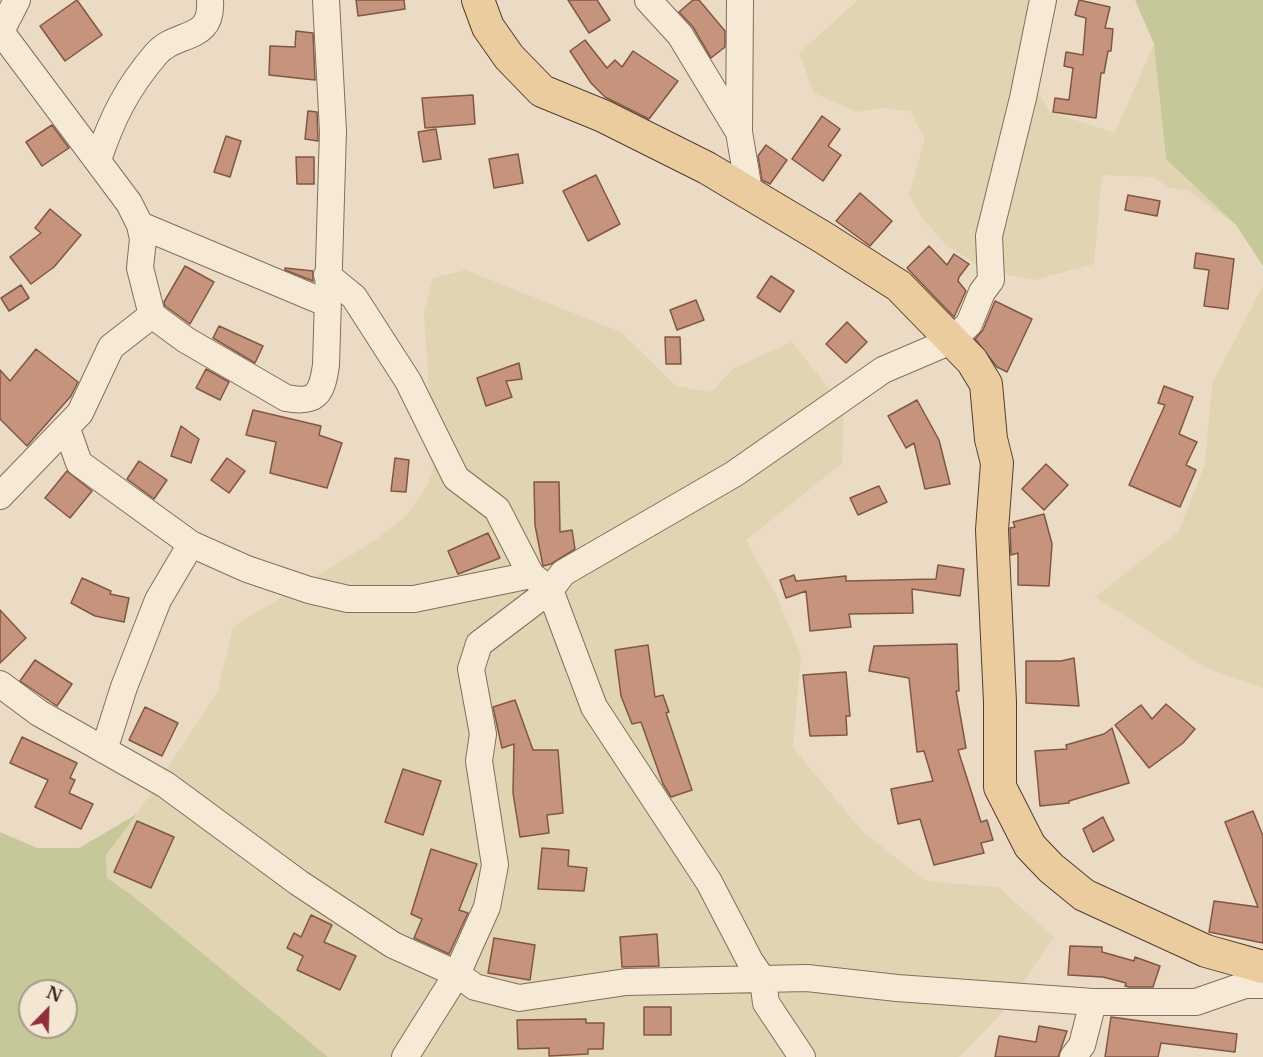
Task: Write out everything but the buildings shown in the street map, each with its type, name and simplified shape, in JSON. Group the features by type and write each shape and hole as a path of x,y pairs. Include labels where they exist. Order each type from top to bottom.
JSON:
{"main road":[{"path":"478,0 488,27 509,57 542,91 603,116 749,191 899,286 972,361 986,384 991,439 997,463 992,530 1000,702 1000,787 1030,846 1051,868 1084,895 1206,951 1263,967"}],"street":[{"path":"17,0 0,33 129,203 140,225 143,239 140,267 152,315 186,340 286,398 303,401 315,396 323,382 333,131 326,0"},
{"path":"98,160 108,131 126,94 158,52 168,44 201,31 209,17 210,0"},
{"path":"648,0 680,35 739,132"},
{"path":"740,0 739,132 749,191"},
{"path":"68,429 79,463 191,544 247,569 309,590 348,599 414,600 540,583 563,573 734,474 883,370 951,341 969,324 982,292 991,280 989,236 1023,98 1043,0"},
{"path":"140,225 326,303"},
{"path":"327,275 354,297 408,381 456,478 497,509 540,583 594,707 709,882 750,961 764,980 766,1004 802,1057"},
{"path":"0,496 40,453 68,429 80,413 111,347 152,315"},
{"path":"104,750 124,687 158,600 191,544"},
{"path":"405,1057 457,974 487,907 495,865 479,761 483,734 471,669 479,644 540,583"},
{"path":"0,684 39,713 166,785 299,883 393,945 457,974 475,987 519,998 626,982 807,978 897,988 1093,1002 1196,1002 1245,986 1263,985"},
{"path":"1073,1057 1082,1046 1093,1002"}],"shaded area":[{"path":"858,0 1035,0 1028,75 1050,112 1115,133 1154,44 1166,159 1236,225 1189,191 1169,188 1154,177 1102,175 1094,264 1034,280 986,270 946,245 922,218 909,195 925,139 910,111 881,108 856,112 814,93 799,53"},
{"path":"466,270 621,332 676,386 711,392 734,368 792,342 844,408 842,463 746,540 776,595 801,655 793,748 863,832 926,881 998,887 1054,937 1001,1014 959,1057 328,1057 133,896 107,878 106,855 137,814 217,693 233,627 377,539 407,515 427,486 438,454 431,424 424,313 433,278"},
{"path":"1263,286 1263,688 1208,669 1095,597 1179,531 1205,464 1212,384"}],"green space":[{"path":"1135,0 1263,0 1263,266 1236,225 1166,159 1154,44"},
{"path":"137,814 106,855 107,878 133,896 328,1057 0,1057 0,832 37,848 79,848"}]}
